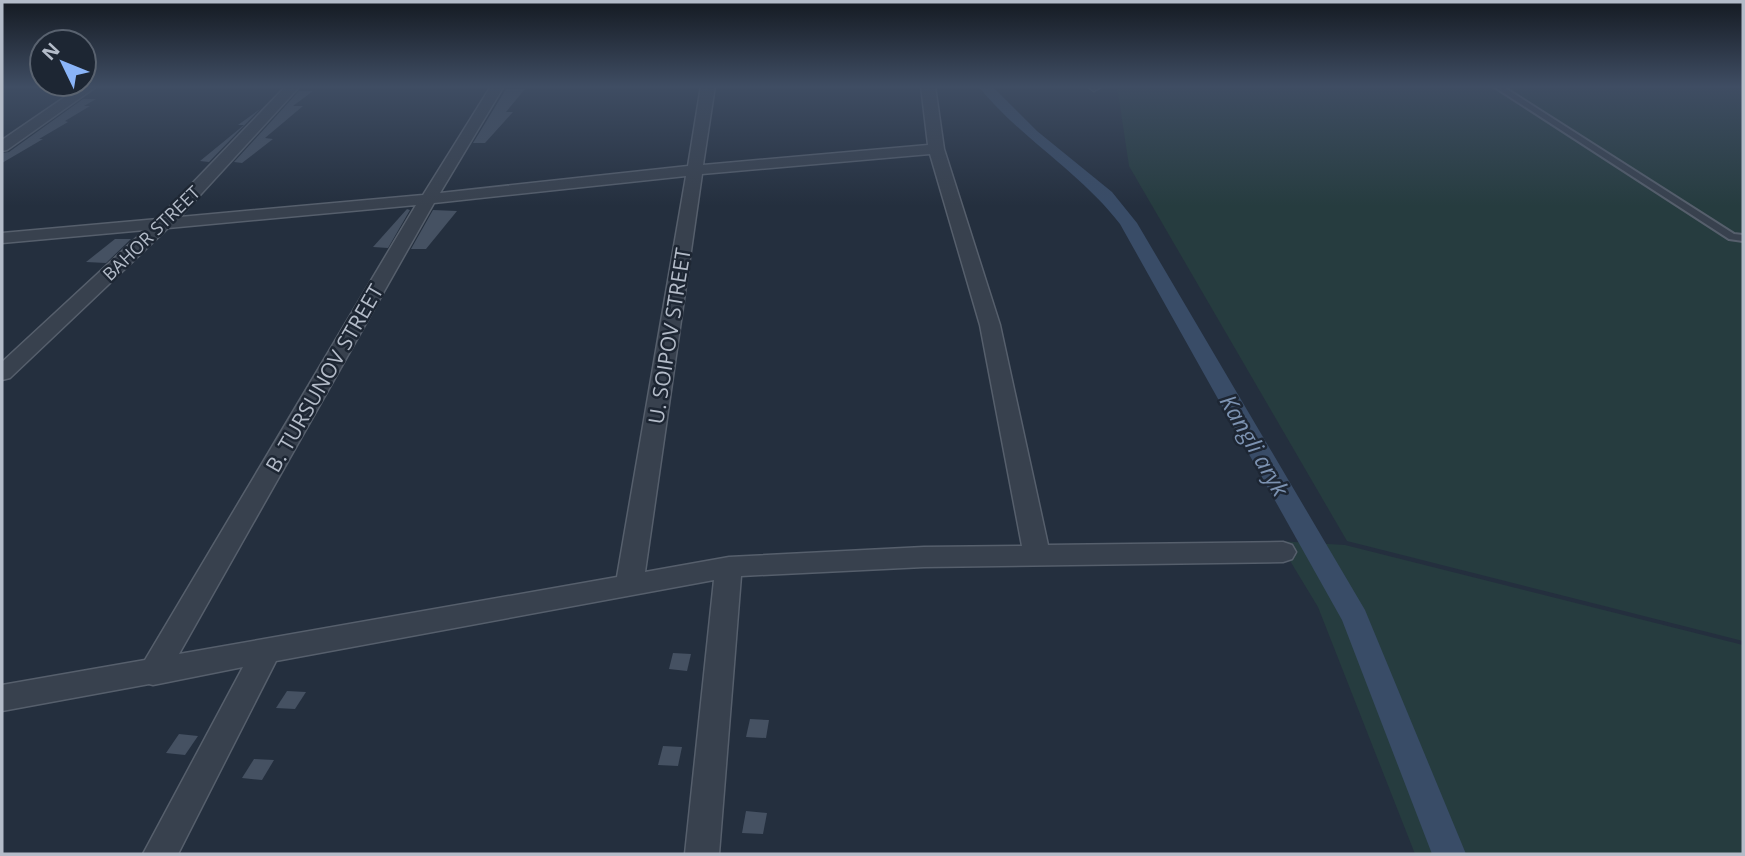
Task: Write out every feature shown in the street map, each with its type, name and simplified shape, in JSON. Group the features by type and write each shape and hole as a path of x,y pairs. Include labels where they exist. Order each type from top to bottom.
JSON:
{"street":[{"path":"2,146 32,126"},
{"name":"BAHOR STREET","path":"2,373 164,223 255,126"},
{"name":"B. TURSUNOV STREET","path":"153,673 428,199 473,126"},
{"name":"U. SOIPOV STREET","path":"629,586 702,126"},
{"path":"933,126 936,149 990,325 1037,556"},
{"path":"2,238 936,149"},
{"path":"2,698 153,673 729,567 924,558 1283,552"},
{"path":"702,854 729,567"},
{"path":"160,854 266,652"}],"lane":[{"path":"1558,126 1732,237 1743,238"}],"green space":[{"path":"1123,126 1743,126 1743,641 1347,541 1129,166"},
{"path":"1278,541 1345,545 1743,645 1743,854 1415,854 1318,607"}],"building":[{"path":"45,126 61,126 2,163 2,153 9,152"},
{"path":"243,126 244,126 209,162 200,161"},
{"path":"267,126 279,126 265,138 273,139 242,163 234,162"},
{"path":"483,126 500,126 485,143 473,143"},
{"path":"407,209 410,210 388,248 373,247"},
{"path":"433,210 457,211 426,249 411,249"},
{"path":"115,239 131,239 106,263 86,262"},
{"path":"673,653 691,654 687,671 669,669"},
{"path":"287,691 306,692 295,709 276,708"},
{"path":"750,719 769,720 766,738 746,737"},
{"path":"179,734 198,736 185,755 166,753"},
{"path":"663,746 682,747 678,766 658,765"},
{"path":"254,759 274,760 262,780 242,778"},
{"path":"746,811 767,813 763,834 742,833"}],"waterway":[{"name":"Kangli aryk","path":"1024,126 1106,195 1128,223 1355,618 1449,854"}]}
